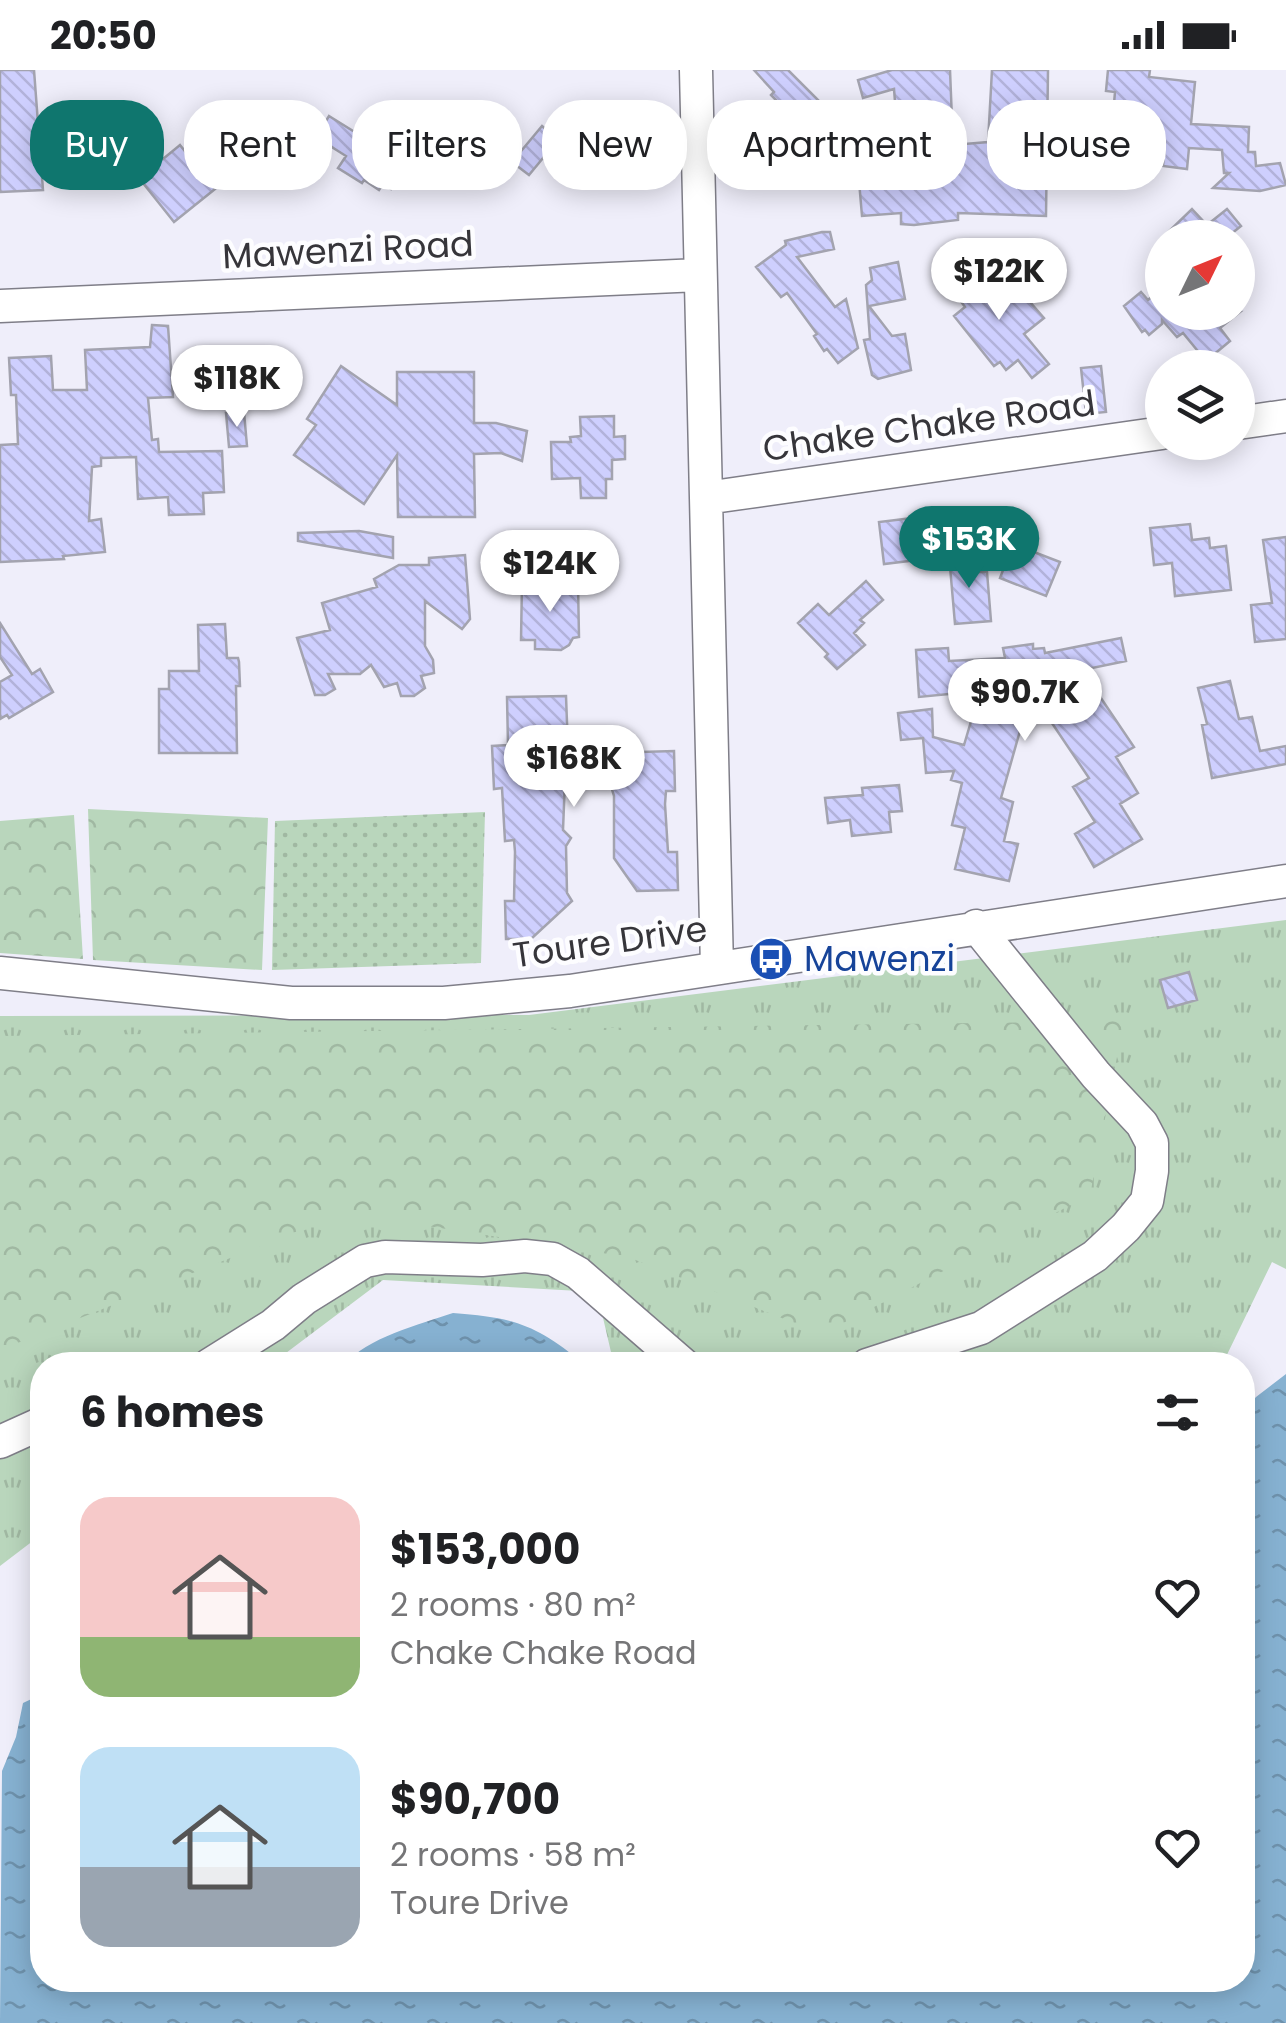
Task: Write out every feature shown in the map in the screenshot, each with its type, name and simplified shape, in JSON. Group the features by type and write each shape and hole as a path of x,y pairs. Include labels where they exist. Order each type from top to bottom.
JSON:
{"street":[{"path":"696,70 717,968"},
{"name":"Mawenzi Road","path":"0,306 699,275"},
{"path":"1255,420 1286,416"},
{"name":"Chake Chake Road","path":"706,498 1145,435"},
{"name":"Toure Drive","path":"0,973 291,1002 444,1003 570,991 1286,881"},
{"path":"907,1352 982,1328 1095,1256 1146,1201 1152,1171 1152,1142 1142,1124 1096,1075 976,926"},
{"path":"229,1352 365,1262 386,1257 482,1260 525,1256 553,1259 578,1272 669,1352"},
{"path":"0,1442 30,1428"}],"green space":[{"path":"88,809 268,818 262,970 93,960"},
{"path":"485,812 481,963 272,970 275,821"},
{"path":"74,815 83,959 0,953 0,821"},
{"path":"1286,920 1286,1269 1272,1262 1228,1352 611,1352 597,1292 383,1280 287,1352 30,1352 30,1543 0,1566 0,1016 529,1015"},
{"path":"1124,1021 1090,1195 822,1334 628,1257 343,1213 0,1350 0,1036"}],"water":[{"path":"453,1313 494,1318 539,1332 568,1352 358,1352 410,1327"},
{"path":"1286,1374 1286,2023 0,2023 2,1771 16,1737 23,1703 30,1700 30,1992 1255,1992 1256,1397"}],"building":[{"path":"0,70 34,70 36,100 30,100 30,190 43,190 0,192"},
{"path":"754,70 788,70 818,100 776,100 771,95 774,92"},
{"path":"892,70 950,70 951,100 895,100 894,89 863,98 858,80"},
{"path":"992,70 1048,70 1048,100 990,100"},
{"path":"1108,70 1150,70 1149,77 1195,82 1191,124 1249,127 1248,152 1255,152 1256,166 1280,163 1286,185 1260,191 1213,188 1229,173 1224,173 1222,150 1189,148 1187,169 1166,166 1166,100 1114,100 1115,92 1106,91"},
{"path":"332,118 352,130 352,177 338,168 346,156 332,147"},
{"path":"542,126 542,159 529,175 522,170 522,150"},
{"path":"987,142 987,190 1046,190 1046,216 958,213 958,220 914,225 901,224 901,213 862,216 860,190 967,190 967,144"},
{"path":"180,145 184,150 184,190 214,190 174,222 149,190 164,190 164,158"},
{"path":"1192,209 1202,220 1181,220"},
{"path":"1227,209 1236,220 1213,220"},
{"path":"830,232 834,249 797,257 835,307 846,299 858,348 838,363 827,349 824,351 814,336 817,334 787,293 781,297 756,267 786,245 785,241"},
{"path":"898,262 905,299 869,306 892,336 905,334 911,370 878,379 872,375 864,340 870,339 866,285 872,280 870,268"},
{"path":"974,268 994,296 998,293 1002,297 1016,286 1044,318 1024,334 1049,364 1032,378 1018,360 1006,370 1000,362 994,366 954,316 965,307 950,286"},
{"path":"1141,292 1145,297 1142,332 1124,306"},
{"path":"152,325 168,326 173,397 148,398 152,440 158,439 159,452 222,451 224,492 203,493 204,514 169,515 168,497 138,499 136,457 101,458 101,466 92,467 89,521 101,519 105,552 63,556 64,559 0,562 0,445 18,444 16,395 11,395 9,358 51,356 53,390 87,390 85,350 150,347"},
{"path":"1171,330 1222,330 1230,341 1219,350 1197,350 1183,333 1177,337"},
{"path":"341,366 397,405 397,372 474,372 474,423 496,423 527,431 522,461 501,453 474,454 475,517 398,517 397,455 364,504 294,455 316,425 307,419"},
{"path":"1101,366 1106,412 1086,414 1081,368"},
{"path":"244,412 247,446 229,447 226,413"},
{"path":"614,416 614,437 625,436 625,459 612,460 606,498 581,498 580,478 552,479 551,442 571,442 570,437 581,436 580,417"},
{"path":"921,517 926,559 884,564 879,522"},
{"path":"1190,524 1192,540 1209,538 1210,548 1226,546 1231,590 1175,596 1172,563 1154,565 1150,528"},
{"path":"359,531 393,537 393,558 298,541 298,533"},
{"path":"1286,537 1286,639 1255,642 1251,605 1272,603 1263,540"},
{"path":"1013,544 1060,562 1046,596 1000,578"},
{"path":"973,553 975,572 987,572 991,621 955,624 949,555"},
{"path":"465,555 470,619 462,629 425,601 425,646 433,660 434,673 421,676 425,688 414,696 401,696 397,683 384,687 371,665 360,674 328,674 335,689 315,695 297,638 330,630 322,603 377,587 374,579 399,565 429,565 429,558"},
{"path":"866,581 883,600 860,620 864,623 854,633 865,645 837,669 798,623 818,604 829,615"},
{"path":"522,583 578,584 579,637 561,650 535,649 535,640 521,640"},
{"path":"0,623 32,674 40,669 53,692 9,718 7,715 0,719 0,682 12,675 0,657"},
{"path":"225,624 227,658 238,658 239,662 237,753 159,753 159,689 169,689 169,671 199,671 198,625"},
{"path":"1121,638 1126,661 1082,670 1134,747 1116,757 1138,793 1120,804 1142,839 1094,867 1075,834 1095,822 1073,787 1089,778 1031,692 1001,798 1013,802 1004,841 1018,844 1009,881 955,869 965,828 952,825 962,783 951,780 954,771 926,773 923,738 901,740 898,713 932,709 933,737 964,745 980,691 919,697 916,650 948,648 949,661 1005,658 1003,648 1033,644 1033,649 1044,648 1045,653"},
{"path":"1230,681 1239,719 1252,717 1260,751 1286,746 1286,764 1212,778 1202,725 1207,724 1198,688"},
{"path":"566,696 568,749 606,749 606,753 674,751 675,791 666,791 665,804 668,852 677,852 678,890 637,891 614,858 614,796 609,780 565,780 563,830 571,838 566,846 567,893 572,901 531,939 506,939 505,901 514,901 515,852 514,840 505,841 502,788 494,789 492,746 508,745 507,697"},
{"path":"899,785 902,811 889,812 891,832 852,836 850,820 828,823 825,798 863,795 862,788"},
{"path":"1189,972 1197,1000 1168,1008 1160,980"}],"place":[{"name":"Mawenzi","path":"771,959"}]}
